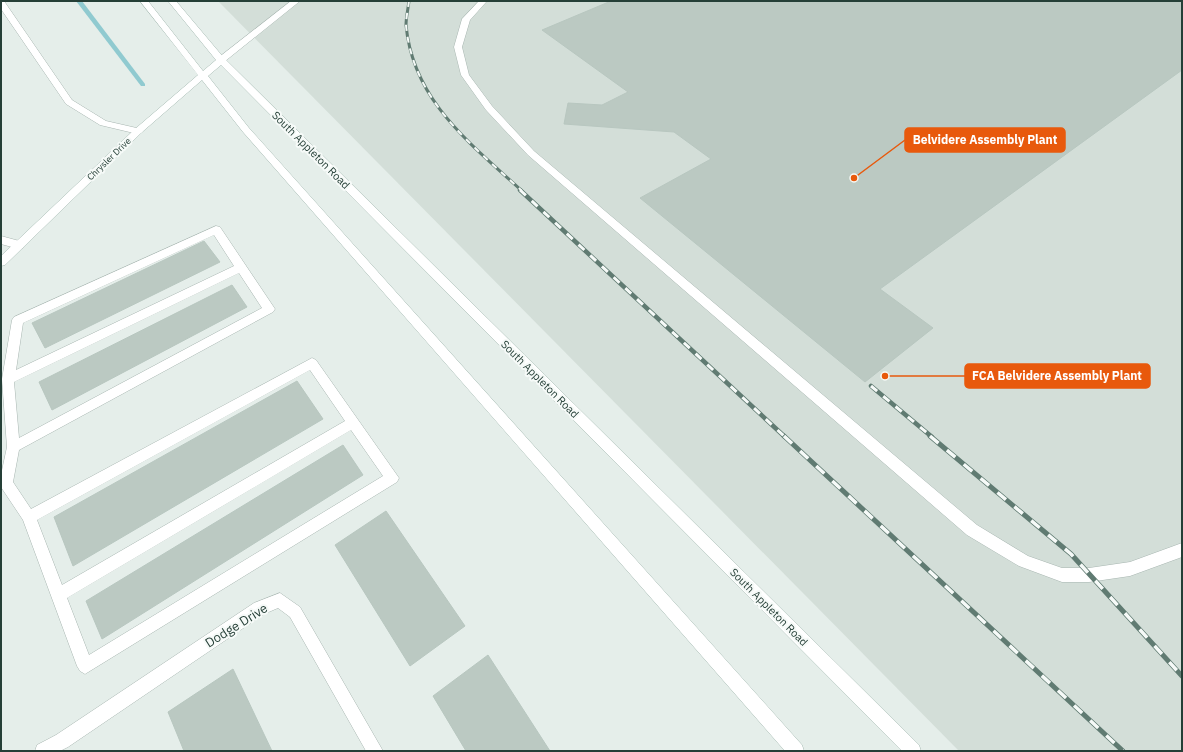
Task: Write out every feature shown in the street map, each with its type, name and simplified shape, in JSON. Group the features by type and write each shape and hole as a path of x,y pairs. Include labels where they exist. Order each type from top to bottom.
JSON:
{"main road":[{"path":"144,1 246,130 796,751"},
{"name":"South Appleton Road","path":"172,1 221,60 913,751"},
{"name":"Chrysler Drive","path":"1,262 138,131 221,60 296,1"},
{"path":"483,1 466,19 458,47 465,75 489,108 531,153 972,530 1024,561 1062,575 1090,575 1130,569 1182,550"},
{"path":"1,3 69,102 103,123 138,131"},
{"path":"13,447 270,309 216,230 18,320 8,380 13,447 4,485 29,517 85,666 392,478 312,363 29,517"},
{"path":"1,240 19,245"},
{"path":"8,380 241,267"},
{"path":"59,596 354,422"},
{"name":"Dodge Drive","path":"43,751 62,741 259,608 280,600 295,612 375,751"}],"shaded area":[{"path":"218,1 1182,1 1182,751 959,751"}],"building":[{"path":"611,1 1182,1 1182,70 880,289 933,328 865,382 640,198 711,159 674,132 564,124 568,103 602,105 628,92 542,30"},
{"path":"204,241 220,262 45,348 32,323"},
{"path":"232,285 247,307 52,410 39,382"},
{"path":"297,381 323,419 73,566 54,517"},
{"path":"343,445 363,475 102,639 86,601"},
{"path":"386,511 465,626 410,666 335,545"},
{"path":"488,655 550,751 466,751 433,696"},
{"path":"233,669 272,751 184,751 168,712"}],"waterway":[{"path":"79,1 143,85"}],"railway":[{"path":"409,1 406,25 411,52 420,76 432,98 464,137 522,191"},
{"path":"520,190 785,437"},
{"path":"871,386 932,437"},
{"path":"784,436 1123,751"},
{"path":"930,436 1071,554 1182,676"}],"place":[{"name":"Belvidere Assembly Plant","path":"854,178"},
{"name":"FCA Belvidere Assembly Plant","path":"885,376"}]}
